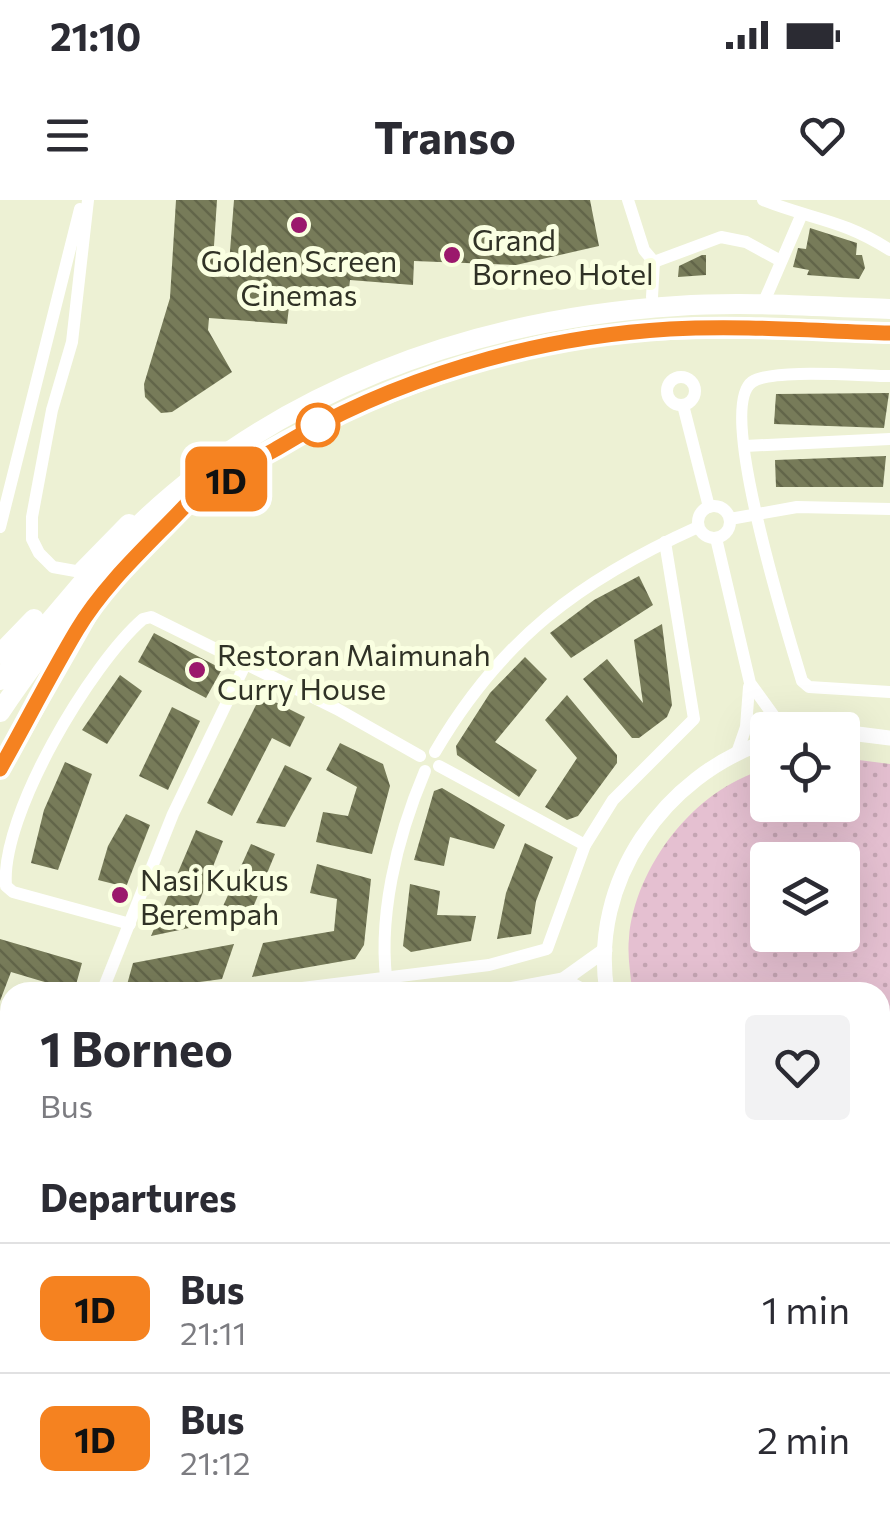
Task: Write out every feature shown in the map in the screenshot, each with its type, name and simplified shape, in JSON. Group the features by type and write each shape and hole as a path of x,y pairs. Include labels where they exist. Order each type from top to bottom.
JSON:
{"highway":[{"path":"0,654 168,488 203,471 286,414 341,385 525,326 560,311 652,297 766,297 799,306"},
{"path":"525,326 682,305 890,309"},
{"path":"0,712 75,609 141,540 188,502 304,432 371,401 522,350 599,335 673,329 890,332"},
{"path":"0,769 77,629 122,572 188,502"},
{"path":"0,680 77,581"}],"street":[{"path":"0,527 85,200"},
{"path":"77,581 52,568 39,553 32,539 32,517 52,410 72,342 85,200"},
{"path":"628,200 644,250 654,262 652,297"},
{"path":"763,200 800,216 842,222 890,250"},
{"path":"766,297 800,216"},
{"path":"654,262 721,237 746,242 779,260"},
{"path":"890,376 774,377 752,381 742,394 738,413 755,512 802,681 809,687 890,692"},
{"path":"682,405 709,507"},
{"path":"745,446 890,439"},
{"path":"730,519 755,512 840,505 890,509"},
{"path":"709,507 724,509 730,519 726,534 716,538 705,536 698,527 701,512 709,507"},
{"path":"386,982 395,865 435,752 492,666 570,595 698,527"},
{"path":"716,538 750,683 746,728 737,753"},
{"path":"342,982 488,965 546,948 584,845 613,800 689,725 696,712 665,542"},
{"path":"130,924 13,892 6,886 1,862 10,824 43,747 116,642 151,617 337,709 420,756 432,768 584,845"},
{"path":"106,982 174,814 245,666"},
{"path":"750,683 771,712"},
{"path":"860,734 890,738"},
{"path":"607,982 605,950 615,896 644,834 670,801 701,774 750,748"},
{"path":"420,756 435,752"},
{"path":"552,982 563,980 605,950"},
{"path":"563,980 567,982"}],"shaded area":[{"path":"860,760 890,764 890,982 631,982 629,945 643,884 674,833 694,811 750,775 750,822 860,822"}],"building":[{"path":"176,200 217,200 212,276 228,277 234,200 590,200 599,246 516,265 414,261 413,285 350,280 347,307 289,307 287,324 209,318 208,330 232,372 172,412 161,413 145,397 144,384 170,298"},
{"path":"810,228 857,243 856,255 862,255 865,268 859,279 807,275 809,270 793,267 798,248 806,249"},
{"path":"706,255 706,275 678,277 679,266"},
{"path":"889,393 884,428 774,424 776,394"},
{"path":"886,456 883,487 776,487 775,460"},
{"path":"639,576 653,605 571,658 550,633 594,600"},
{"path":"662,624 672,705 667,717 639,738 632,738 583,679 607,659 643,703 634,640"},
{"path":"154,633 222,669 206,698 138,662"},
{"path":"525,657 547,679 495,742 537,770 519,797 457,755 456,746 490,693"},
{"path":"120,675 142,691 107,744 82,730"},
{"path":"261,695 305,717 290,747 272,738 232,816 207,803"},
{"path":"567,695 617,755 617,763 578,816 567,820 545,807 577,758 545,720"},
{"path":"172,707 200,721 168,790 139,776"},
{"path":"340,743 383,764 390,786 372,854 316,842 323,812 348,816 357,787 326,770"},
{"path":"65,762 92,774 58,870 31,863 44,810"},
{"path":"285,765 312,778 285,827 256,823"},
{"path":"442,788 505,825 494,849 450,837 444,866 414,860 434,791"},
{"path":"126,814 150,825 126,887 98,880 108,846"},
{"path":"196,830 223,841 189,928 151,936"},
{"path":"525,843 553,857 536,901 531,934 497,939 506,893"},
{"path":"251,844 275,854 249,917 215,924"},
{"path":"317,864 371,879 364,945 355,959 252,977 263,943 334,931 337,899 310,893"},
{"path":"410,884 440,891 437,915 476,916 471,941 411,952 403,946"},
{"path":"0,939 82,963 77,982 45,982 11,972 7,982 0,982"},
{"path":"234,944 222,979 128,982 133,963"}],"bus line":[{"name":"1D","path":"0,769 77,629 122,572 188,502 304,432 448,372 522,350 599,335 673,329 890,333"}],"place":[{"name":"Golden Screen Cinemas","path":"299,225"},
{"name":"Grand Borneo Hotel","path":"452,255"},
{"name":"Restoran Maimunah Curry House","path":"197,670"},
{"name":"Nasi Kukus Berempah","path":"120,895"}]}
